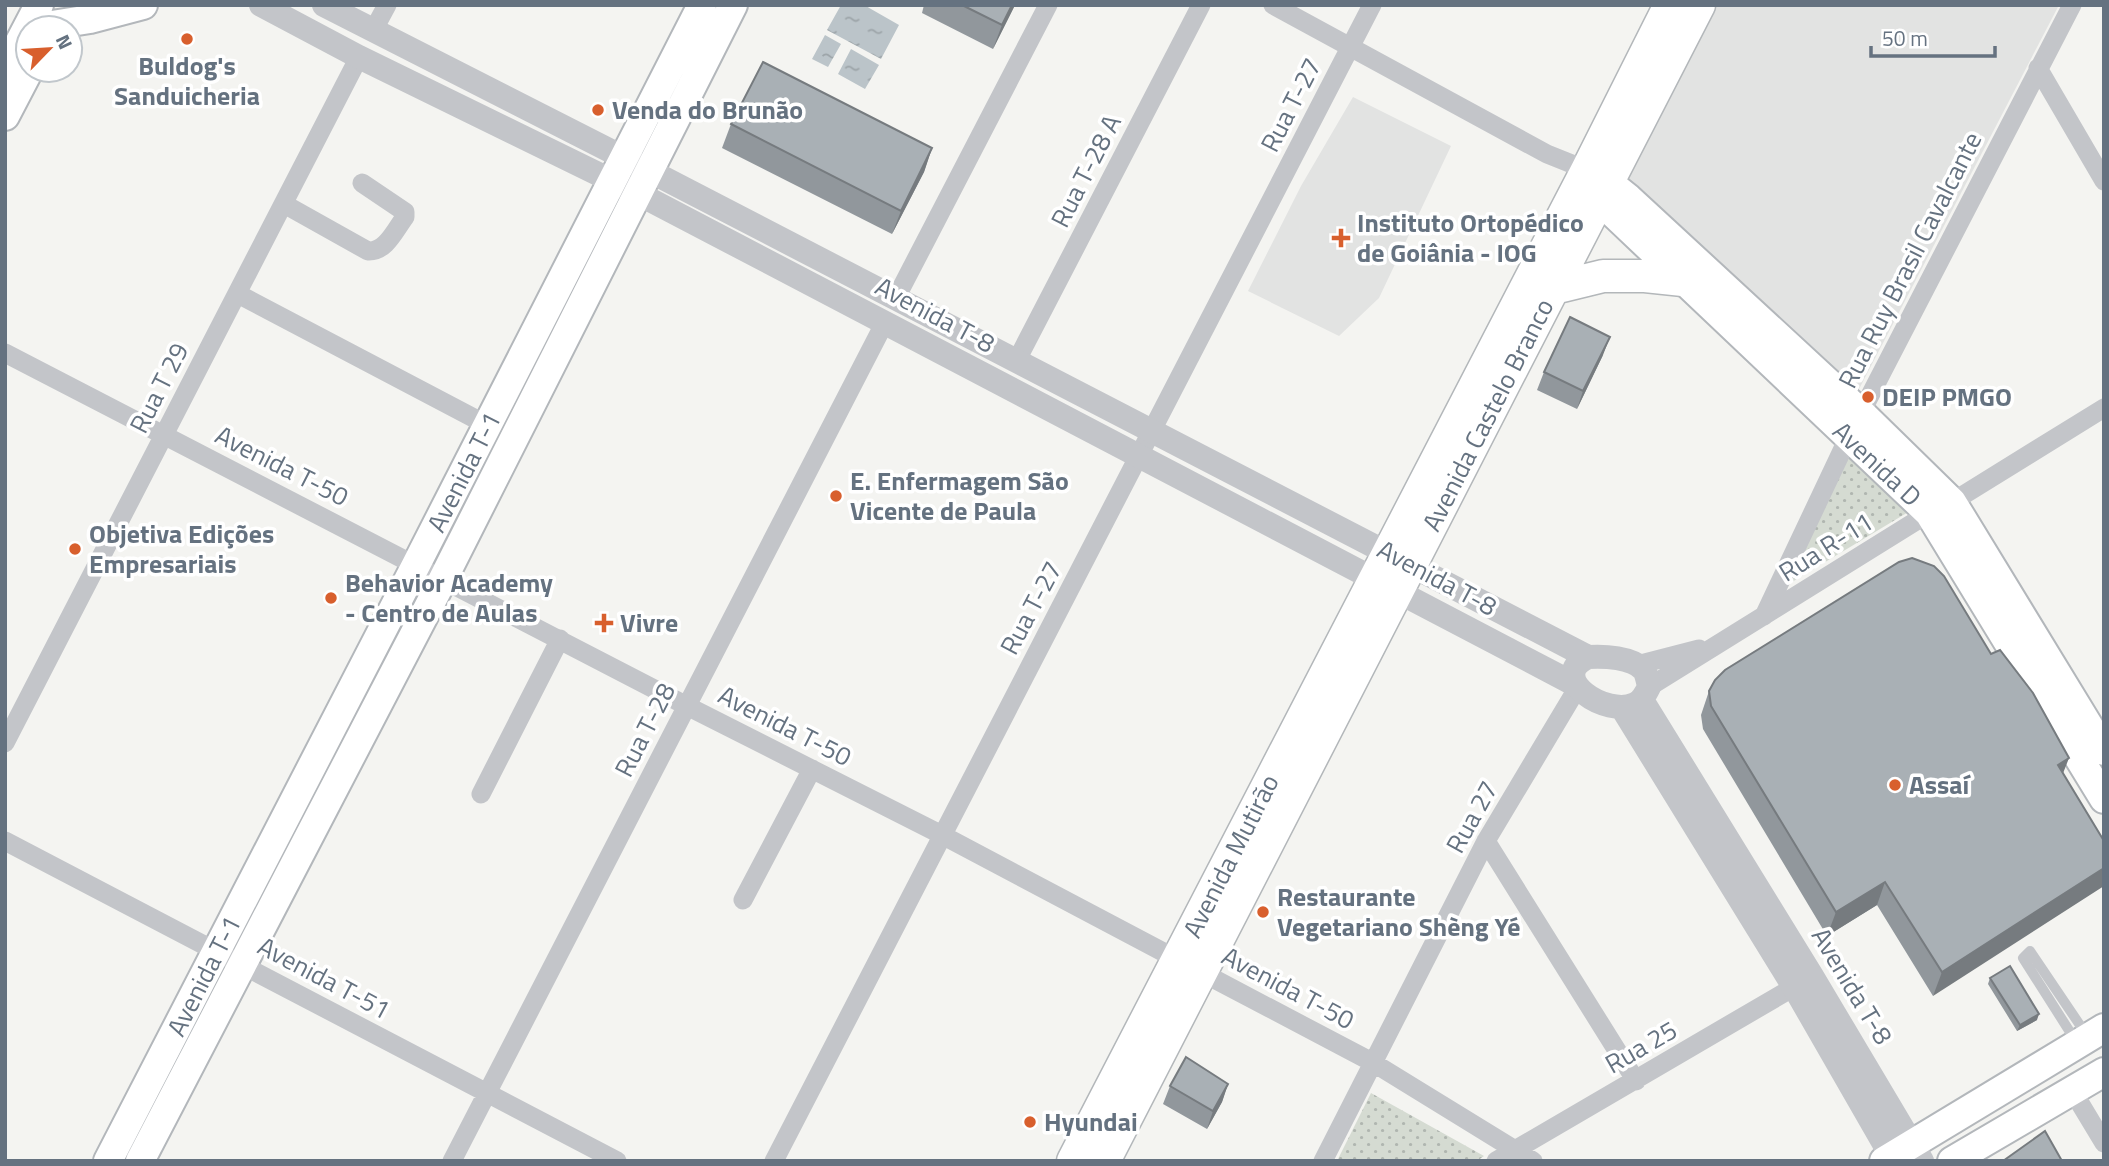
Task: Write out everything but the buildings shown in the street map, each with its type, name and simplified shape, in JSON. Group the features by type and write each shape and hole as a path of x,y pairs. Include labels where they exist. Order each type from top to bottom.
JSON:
{"main road":[{"path":"84,19 143,5"},
{"name":"Avenida T-1","path":"108,1161 702,5"},
{"name":"Avenida T-1","path":"140,1161 443,579 733,5"},
{"name":"Avenida Castelo Branco","path":"1393,571 1554,288 1593,184 1670,5"},
{"name":"Avenida Castelo Branco","path":"1393,571 1593,184 1699,5"},
{"path":"5,116 22,84"},
{"name":"Avenida D","path":"1593,184 1683,280 1855,426"},
{"name":"Avenida D","path":"1593,184 1940,507 2099,734"},
{"path":"1554,288 1603,276 1683,280"},
{"name":"Avenida D","path":"1940,507 2104,799"},
{"name":"Avenida Mutirão","path":"1073,1161 1189,965 1393,571"},
{"name":"Avenida Mutirão","path":"1104,1161 1189,965"},
{"path":"1901,1157 2090,1036"},
{"path":"1952,1161 2104,1072"}],"street":[{"name":"Avenida T-8","path":"261,5 359,57 617,169 896,298 1154,431 1393,571 1584,692 1638,698"},
{"name":"Avenida T-8","path":"324,5 617,169"},
{"path":"373,31 387,5"},
{"path":"896,298 1048,5"},
{"name":"Rua T-28 A","path":"1017,360 1201,5"},
{"path":"1273,5 1547,154 1593,184"},
{"name":"Rua T-27","path":"774,1161 1154,431 1372,5"},
{"name":"Rua Ruy Brasil Cavalcante","path":"1764,616 1855,426 2072,5"},
{"name":"Rua T 29","path":"5,743 359,57"},
{"path":"2038,68 2104,181"},
{"name":"Avenida T-8","path":"643,181 885,323 1140,456 1588,657"},
{"path":"284,204 368,251 374,251 384,246 405,217 405,212 362,183"},
{"path":"238,294 487,425"},
{"name":"Rua T-28","path":"452,1161 885,323"},
{"name":"Avenida T-50","path":"5,353 1189,965 1372,1062 1533,1161"},
{"name":"Rua R-11","path":"1638,698 1764,616 2104,408"},
{"path":"481,794 560,639"},
{"name":"Rua R-11","path":"1637,665 1720,644"},
{"path":"1584,692 1573,676 1579,661 1588,657 1605,657 1637,665"},
{"name":"Avenida T-8","path":"1637,665 1645,672 1638,698 1803,981 1901,1157"},
{"name":"Rua 27","path":"1323,1161 1486,841 1555,725 1584,692"},
{"path":"743,900 812,769"},
{"name":"Avenida T-51","path":"5,841 617,1161"},
{"path":"1486,841 1636,1081"},
{"path":"1474,864 1508,874"},
{"name":"Rua 25","path":"1496,1161 1803,981"},
{"path":"2072,1090 2104,1143"}],"lane":[{"path":"2030,951 2090,1036 2023,958 2030,951"}],"shaded area":[{"path":"1711,5 2059,5 1857,393 1628,180"},
{"name":"Instituto Ortopédico de Goiânia - IOG","path":"1353,97 1451,146 1379,298 1339,336 1248,291 1301,186"},
{"path":"1849,449 1910,511 1787,585"},
{"path":"1371,1093 1484,1156 1477,1161 1337,1161"}],"water":[{"path":"841,5 864,5 899,25 881,59 827,30"},
{"path":"825,35 841,44 828,67 812,59"},
{"path":"851,49 879,65 865,89 838,74"}],"place":[{"name":"Buldog's Sanduicheria","path":"187,39"},
{"name":"Venda do Brunão","path":"598,110"},
{"name":"Instituto Ortopédico de Goiânia - IOG","path":"1341,238"},
{"name":"DEIP PMGO","path":"1868,397"},
{"name":"E. Enfermagem São Vicente de Paula","path":"836,496"},
{"name":"Objetiva Edições Empresariais","path":"75,549"},
{"name":"Behavior Academy - Centro de Aulas","path":"331,598"},
{"name":"Vivre","path":"604,623"},
{"name":"Assaí","path":"1895,785"},
{"name":"Restaurante Vegetariano Shèng Yé","path":"1263,912"},
{"name":"Hyundai","path":"1030,1122"}]}
